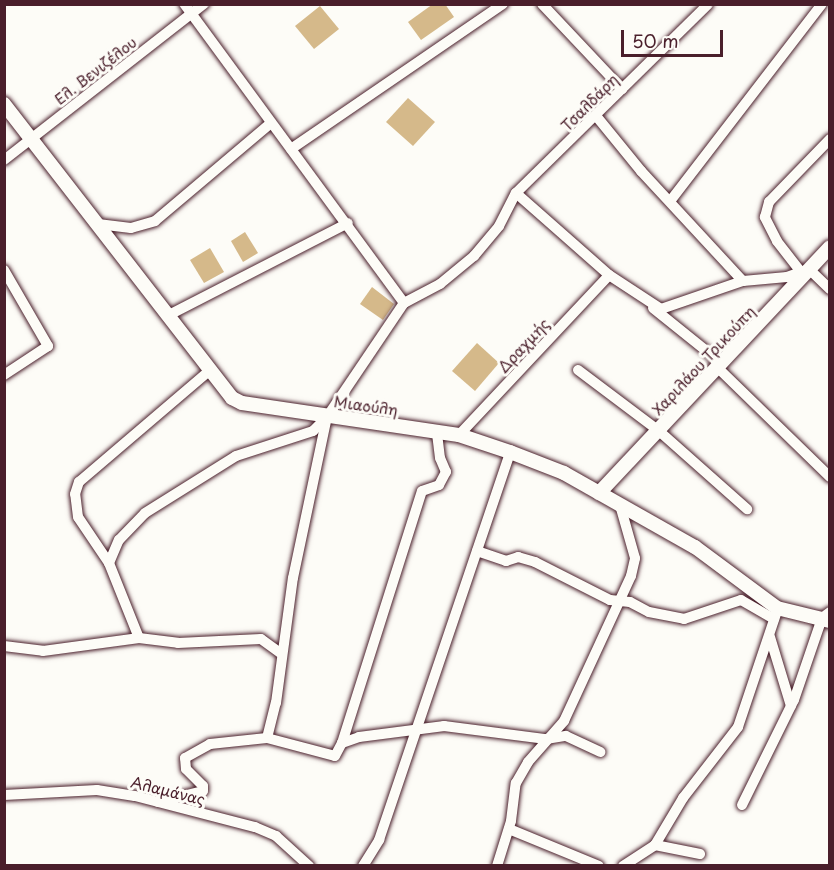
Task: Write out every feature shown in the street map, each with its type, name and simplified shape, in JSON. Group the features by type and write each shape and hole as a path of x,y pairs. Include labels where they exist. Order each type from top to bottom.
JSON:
{"street":[{"path":"109,563 119,540 145,513 194,480 236,456 275,441 305,435 327,417 404,303 348,223 184,4"},
{"name":"Ελ. Βενιζέλου","path":"4,160 204,4"},
{"path":"291,149 503,4"},
{"path":"542,4 622,89"},
{"name":"Τσαλδάρη","path":"404,303 425,293 474,256 499,226 516,193 597,117 708,4"},
{"path":"671,200 822,4"},
{"name":"Μιαούλη","path":"4,104 232,398 242,403 327,417 459,435 510,452 564,473 712,558 776,613 827,617"},
{"path":"597,117 641,171 671,200 743,281"},
{"path":"98,224 131,228 155,220 271,123"},
{"path":"830,140 770,202 765,217 777,241 805,271 830,289"},
{"path":"516,193 609,275 700,344 714,357 718,369 830,477"},
{"path":"169,315 348,223"},
{"name":"Χαριλάου Τρικούπη","path":"599,493 718,369 805,271 830,247"},
{"path":"4,270 48,346 4,375"},
{"path":"648,303 661,309 743,281 805,271"},
{"name":"Δραχμής","path":"459,435 609,275"},
{"path":"578,370 659,431 747,509"},
{"path":"139,638 109,563 78,517 75,494 79,482 209,371"},
{"path":"267,738 293,578 327,417"},
{"path":"158,802 203,791 203,786 186,769 185,758 210,744 267,738 335,756 342,743 422,491 440,485 446,472 437,432"},
{"path":"363,866 376,849 415,727 510,452"},
{"path":"497,866 509,829 516,783 546,739 564,721 620,601 635,558 620,505"},
{"path":"477,551 506,561 518,557 535,562 610,600 684,619 741,600 776,613 770,637 738,727 683,798 655,846 623,866"},
{"path":"742,805 791,706 827,617"},
{"path":"770,637 791,706"},
{"path":"4,646 43,651 139,638 178,643 261,639 282,654"},
{"path":"342,743 415,727 444,726 546,739 566,736 601,752"},
{"name":"Αλαμάνας","path":"4,795 97,790 158,802 255,827 297,852 309,866"},
{"path":"509,829 599,866"},
{"path":"655,846 700,854"},
{"path":"297,852 321,866"}],"building":[{"path":"433,4 445,4 454,17 421,40 408,22"},
{"path":"320,6 339,29 314,49 295,26"},
{"path":"408,98 435,122 413,146 386,122"},
{"path":"245,232 258,253 243,262 231,241"},
{"path":"210,248 224,272 204,283 190,260"},
{"path":"372,287 394,304 383,320 360,304"},
{"path":"477,343 499,363 475,391 452,371"}]}
